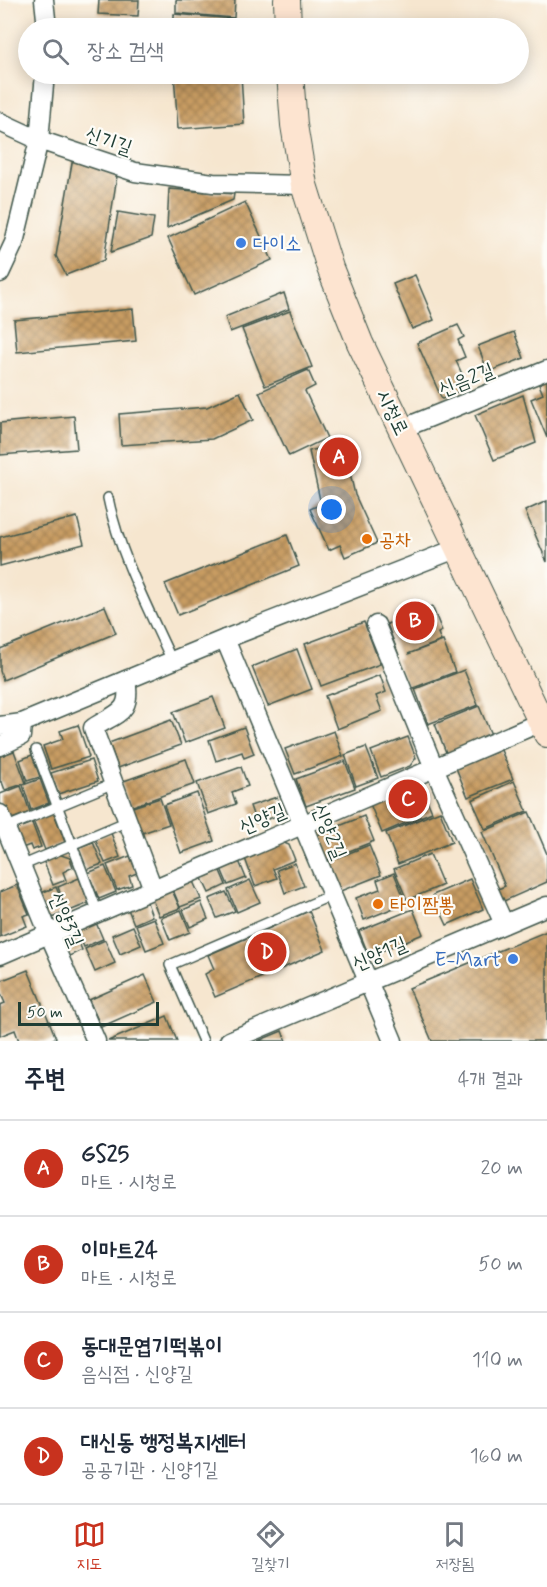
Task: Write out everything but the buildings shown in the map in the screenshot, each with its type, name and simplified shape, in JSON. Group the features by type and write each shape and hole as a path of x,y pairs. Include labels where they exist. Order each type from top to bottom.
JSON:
{"street":[{"path":"44,0 45,18"},
{"path":"288,0 288,18"},
{"path":"0,273 14,243 39,140 44,84"},
{"name":"시청로","path":"291,84 294,126 304,185 334,278 360,343 544,728"},
{"name":"신기길","path":"0,122 39,140 135,172 213,183 304,185"},
{"name":"신음2길","path":"401,429 547,370"},
{"path":"0,726 22,723 225,639 458,548"},
{"path":"376,625 434,768 504,924"},
{"name":"신양2길","path":"225,639 393,1041"},
{"path":"126,680 130,698 124,708 93,728 153,889"},
{"path":"0,746 21,736 22,723"},
{"name":"신양길","path":"0,955 434,768 544,728"},
{"name":"신양3길","path":"3,821 96,1041"},
{"name":"신양1길","path":"229,1041 547,906"}],"lane":[{"path":"108,498 114,529 172,661"},
{"path":"36,750 98,913"},
{"path":"3,821 57,806 114,783"},
{"path":"21,866 128,821"},
{"path":"203,1041 170,964 332,896"}],"place":[{"name":"다이소","path":"241,243"},
{"name":"GS25","path":"339,457"},
{"name":"공차","path":"367,539"},
{"name":"이마트24","path":"415,621"},
{"name":"동대문엽기떡볶이","path":"408,799"},
{"name":"타이짬뽕","path":"378,904"},
{"name":"대신동 행정복지센터","path":"267,952"},
{"name":"E-Mart","path":"513,959"}]}
